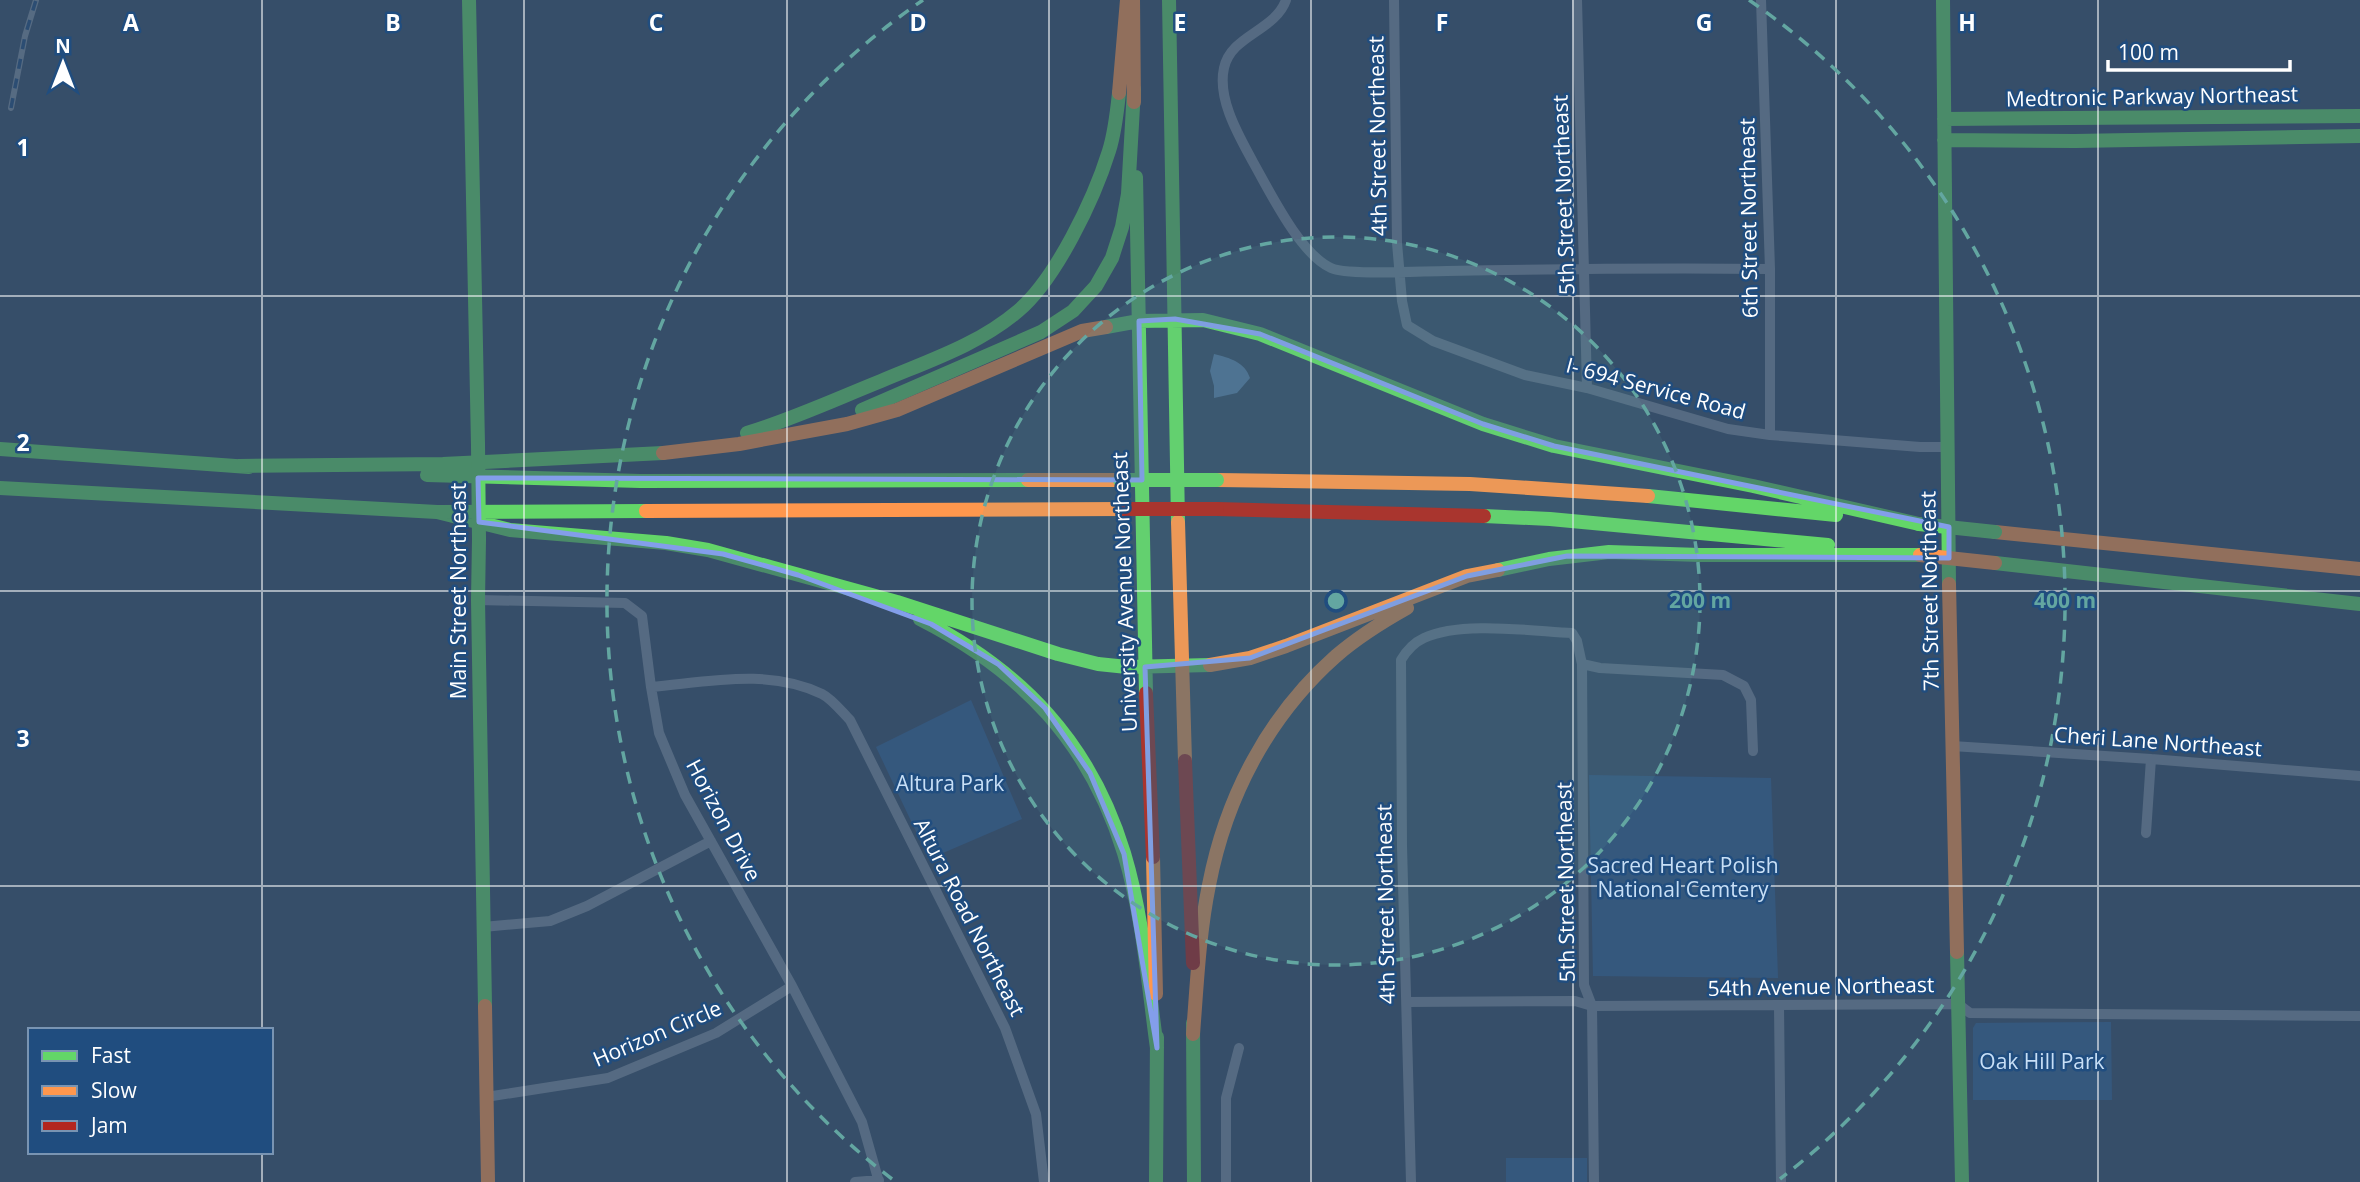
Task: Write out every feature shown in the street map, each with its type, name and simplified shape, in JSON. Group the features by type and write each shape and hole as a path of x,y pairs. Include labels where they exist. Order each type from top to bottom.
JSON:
{"main road":[{"name":"Main Street Northeast","path":"469,0 488,1182"},
{"path":"659,454 738,436 792,418 970,344 1022,309 1055,265 1105,163 1114,133 1127,0"},
{"name":"University Avenue Northeast","path":"1133,0 1146,667 1152,801 1157,1048 1156,1182"},
{"path":"1169,0 1181,666 1193,972 1194,1182"},
{"name":"7th Street Northeast","path":"1943,0 1947,447 1962,1182"},
{"path":"784,437 858,412 1041,332 1068,316 1085,301 1111,262 1124,226 1134,89"},
{"name":"Medtronic Parkway Northeast","path":"1944,119 2360,116"},
{"path":"2132,118 2132,140"},
{"name":"Medtronic Parkway Northeast","path":"1944,139 2132,140 2360,136"},
{"path":"239,466 504,463 659,454 784,437 861,421 897,410 1072,335 1095,328 1175,318 1203,320 1260,334 1483,424 1554,446 1753,486 1919,524"},
{"path":"0,449 239,466 477,478 640,481 1419,482 1559,489 1733,504 2360,569"},
{"path":"0,488 436,512 1217,509 1422,513 1572,521 1734,535 2360,604"},
{"path":"436,512 510,530 691,547 897,602 1082,661 1146,667 1221,664 1268,652 1449,582 1504,566 1567,556 1609,552 1700,555 1920,555"},
{"path":"1193,1034 1203,927 1212,867 1235,796 1270,728 1320,669 1370,629 1444,589 1504,566"},
{"path":"798,575 897,609 942,629 1007,672 1052,718 1094,780 1124,854 1135,901 1157,1048"}],"street":[{"path":"1286,0 1280,13 1271,22 1231,52 1224,66 1223,91 1235,126 1278,206 1314,256 1329,268 1339,271 1401,272 1584,268 1770,269"},
{"name":"4th Street Northeast","path":"1394,0 1397,243 1407,325"},
{"name":"5th Street Northeast","path":"1577,0 1587,388"},
{"name":"6th Street Northeast","path":"1762,0 1770,269 1770,435"},
{"name":"I- 694 Service Road","path":"1407,325 1433,341 1525,375 1587,388 1728,429 1770,435 1947,447"},
{"name":"Horizon Drive","path":"478,600 625,603 642,616 659,733 685,795 792,986 862,1122 879,1181"},
{"name":"4th Street Northeast","path":"1411,1182 1402,846 1401,660 1408,648 1426,637 1458,630 1492,629 1572,633 1577,641 1582,664"},
{"path":"1582,664 1600,668 1723,675 1744,686 1751,701 1753,751"},
{"name":"5th Street Northeast","path":"1582,664 1584,985 1592,1006 1594,1182"},
{"name":"Altura Road Northeast","path":"651,687 753,677 789,682 825,695 850,720 1005,1028 1036,1114 1044,1182"},
{"name":"Cheri Lane Northeast","path":"1952,746 2360,776"},
{"path":"2146,832 2151,759"},
{"path":"484,928 550,921 587,906 711,841"},
{"name":"Horizon Circle","path":"486,1097 608,1078 716,1033 792,986"},
{"name":"54th Avenue Northeast","path":"1407,1002 1575,1001 1592,1006 1958,1004 1970,1013 2360,1016"},
{"path":"1779,1006 1781,1182"},
{"path":"1226,1182 1226,1098 1239,1048"},
{"path":"855,1182 879,1181"}],"highlighted area":[{"path":"1175,319 1260,334 1483,424 1554,446 1949,527 1949,558 1567,556 1467,576 1250,658 1145,667 1157,1048 1124,854 1090,773 1045,708 998,664 931,624 798,575 723,554 479,522 478,478 1142,480 1139,321"}],"green space":[{"name":"Altura Park","path":"971,700 1022,819 929,859 876,747"},
{"name":"Sacred Heart Polish National Cemtery","path":"1589,775 1771,778 1778,978 1593,976"},
{"name":"Oak Hill Park","path":"2111,1022 2112,1100 1973,1100 1973,1028 1976,1023"},
{"path":"1506,1158 1587,1158 1587,1182 1506,1182"}],"shaded area":[{"path":"1214,354 1236,362 1248,373 1250,378 1237,393 1214,398 1210,371"}],"railway":[{"path":"11,108 25,36 36,0"}],"traffic: fast":[{"path":"469,0 478,445"},
{"path":"1169,0 1178,522"},
{"path":"1943,0 1949,584"},
{"path":"862,410 1041,332 1073,311 1096,286 1112,258 1122,227 1128,194 1134,89"},
{"path":"747,433 798,415 952,351 1003,323 1018,311 1060,259 1084,214 1109,151 1119,93"},
{"path":"1944,119 2360,116"},
{"path":"1944,140 2075,141 2360,136"},
{"path":"1136,177 1146,693"},
{"path":"1106,327 1139,321 1203,320 1260,334 1483,424 1554,446 1753,486 1919,524"},
{"path":"478,445 479,539"},
{"path":"0,449 249,467"},
{"path":"239,466 443,464 663,453"},
{"path":"427,475 640,481 1028,480"},
{"path":"1120,480 1217,480"},
{"path":"0,488 437,512 646,511"},
{"path":"1648,496 1836,515"},
{"path":"437,512 510,530 666,543 708,550 897,602 1058,654 1098,664 1127,667 1210,665"},
{"path":"1484,516 1550,519 1828,545"},
{"path":"1919,524 1995,532"},
{"path":"479,539 485,1006"},
{"path":"1498,570 1549,559 1609,552 1700,555 1920,555"},
{"path":"1995,563 2360,604"},
{"path":"920,619 957,639 1020,687 1048,714 1092,777 1110,813 1131,877 1157,1048"},
{"path":"1957,952 1962,1182"},
{"path":"1193,1023 1194,1182"},
{"path":"1156,1182 1157,1037"}],"traffic: slow":[{"path":"1119,93 1127,0"},
{"path":"1133,0 1134,102"},
{"path":"663,453 739,444 847,424 897,410 1082,331 1106,327"},
{"path":"1028,480 1120,480"},
{"path":"1217,480 1470,484 1648,496"},
{"path":"646,511 1123,509"},
{"path":"1178,522 1185,761"},
{"path":"1995,532 2360,569"},
{"path":"1920,555 1995,563"},
{"path":"1210,665 1250,658 1467,576 1498,570"},
{"path":"1949,584 1957,952"},
{"path":"1193,1034 1209,885 1226,821 1253,760 1270,732 1312,679 1353,642 1407,608"},
{"path":"1153,857 1156,994"},
{"path":"485,1006 488,1182"}],"traffic: jam":[{"path":"1123,509 1217,509"},
{"path":"1217,509 1484,516"},
{"path":"1146,693 1153,857"},
{"path":"1185,761 1193,963"}]}
